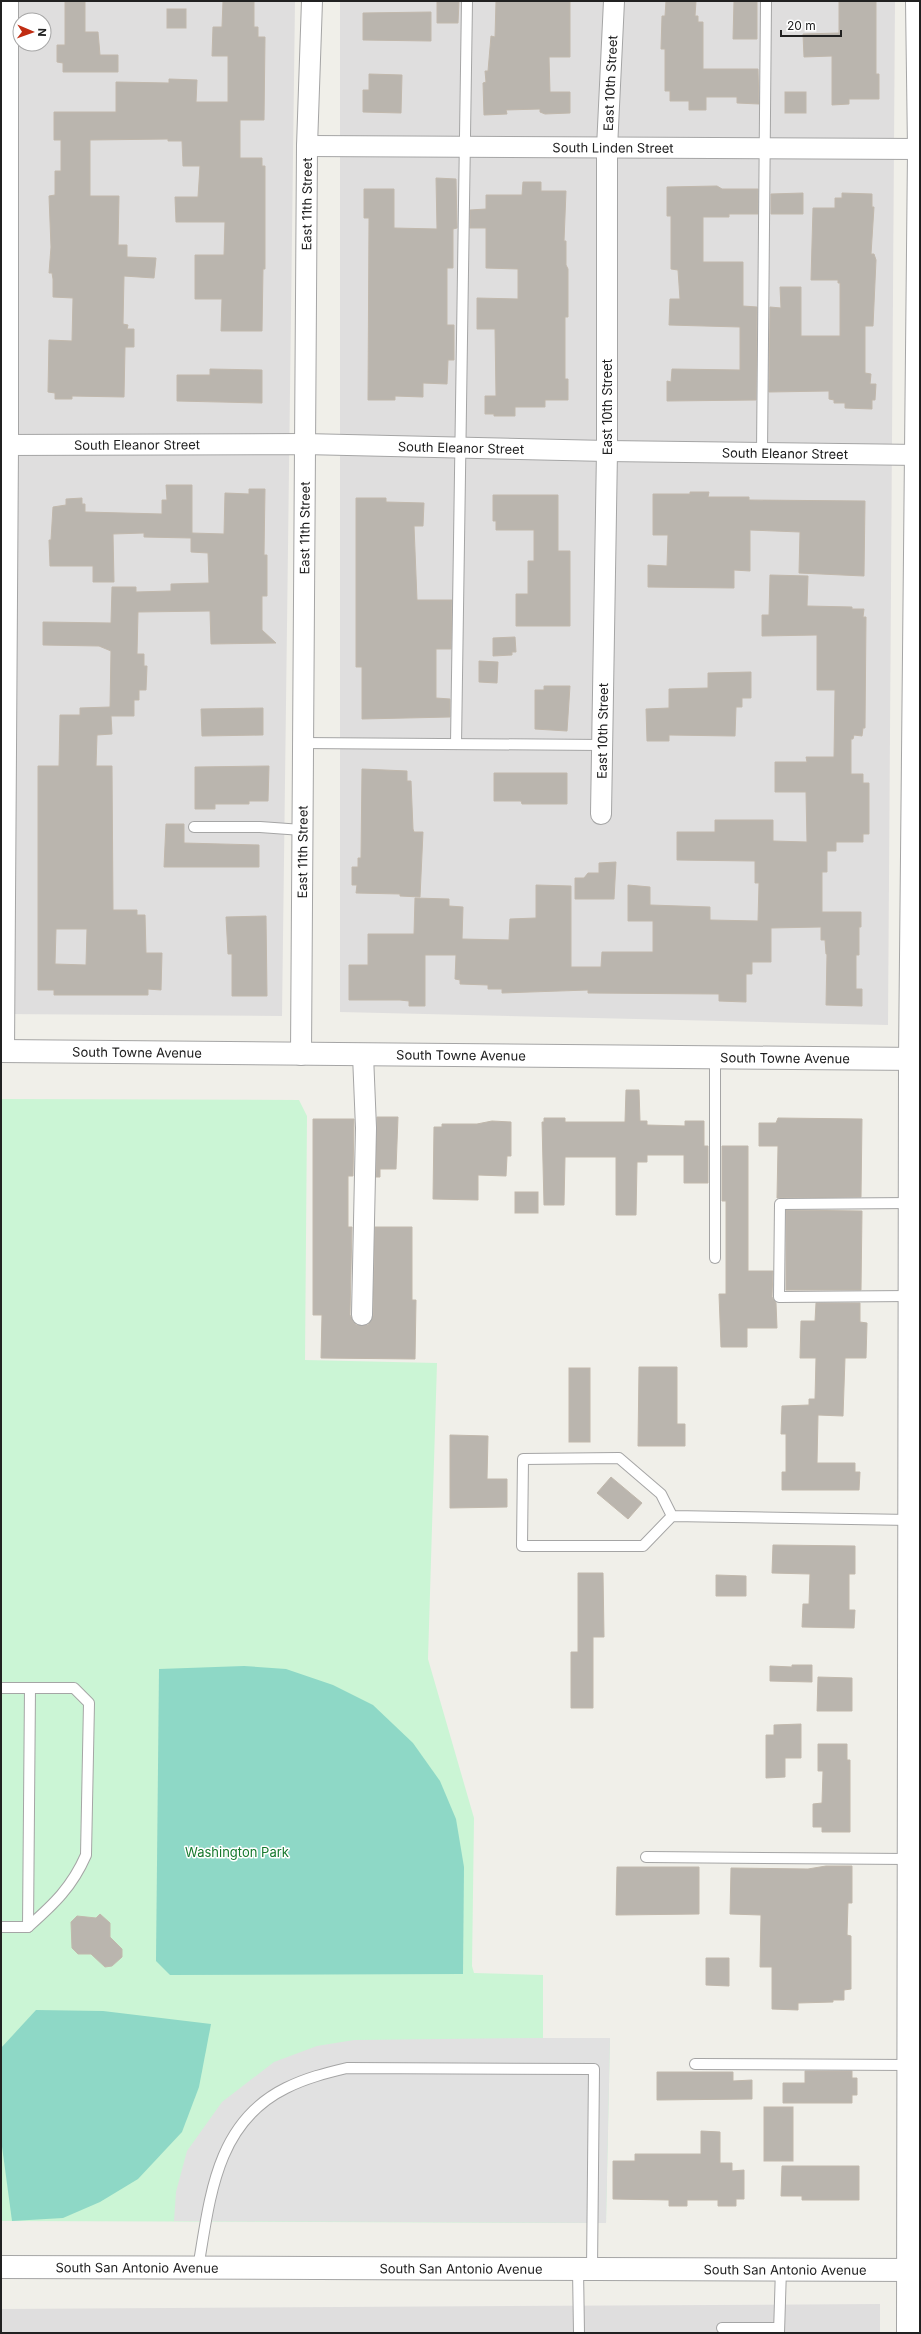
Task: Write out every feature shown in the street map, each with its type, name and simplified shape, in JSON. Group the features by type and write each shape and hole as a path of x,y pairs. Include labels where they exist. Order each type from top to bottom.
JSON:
{"street":[{"path":"2,1051 8,1"},
{"name":"East 11th Street","path":"301,1055 307,146 312,1"},
{"name":"East 10th Street","path":"601,814 607,451 607,148 614,1"},
{"path":"908,2333 915,2270 915,2142 910,2064 915,1987 910,1859 915,1665 910,1520 910,1203 915,1059 917,749 917,455 920,150 917,1"},
{"name":"South Linden Street","path":"307,146 920,150"},
{"name":"South Eleanor Street","path":"5,445 304,444 607,451 917,455"},
{"name":"South Towne Avenue","path":"2,1051 301,1055 915,1059"},
{"path":"362,1315 366,1128 363,1055"},
{"name":"South San Antonio Avenue","path":"1,2267 915,2270"}],"lane":[{"path":"456,744 467,1"},
{"path":"762,453 766,149 766,1"},
{"path":"302,743 602,745"},
{"path":"194,827 302,830"},
{"path":"715,1057 715,1258"},
{"path":"910,1203 780,1204 779,1297 910,1296"},
{"path":"672,1516 661,1494 620,1458 523,1459 522,1546 643,1546 672,1516 910,1520"},
{"path":"1,1688 74,1688 90,1703 86,1855 77,1877 58,1902 28,1927 1,1927"},
{"path":"28,1927 30,1688"},
{"path":"646,1857 910,1859"},
{"path":"695,2064 910,2064"},
{"path":"198,2268 213,2183 227,2144 253,2110 285,2088 313,2076 347,2068 594,2068 585,2269 579,2333"},
{"path":"722,2328 779,2331 781,2269"}],"shaded area":[{"path":"1,1 295,1 282,1016 1,1014"},
{"path":"340,1 895,1 888,1025 340,1012"},
{"path":"610,2038 606,2223 174,2221 176,2192 187,2151 222,2102 274,2062 317,2046 354,2040"},
{"path":"880,2304 880,2333 1,2333 1,2309"}],"green space":[{"name":"Washington Park","path":"1,1099 299,1100 307,1116 305,1360 437,1363 428,1659 474,1818 472,1966 474,1973 543,1975 543,2038 610,2038 606,2223 1,2221"},
{"path":"244,1666 286,1669 333,1685 373,1705 413,1743 440,1781 456,1819 464,1867 463,1974 170,1975 156,1961 159,1669"},
{"path":"36,2010 103,2011 211,2024 199,2087 182,2132 138,2179 100,2202 63,2218 12,2221 1,2139 1,2048"}],"building":[{"path":"65,1 85,1 85,32 98,32 100,55 118,55 118,72 63,72 63,63 57,62 57,45 65,45"},
{"path":"223,1 254,1 254,27 258,27 258,37 265,37 264,120 240,120 240,158 262,158 262,166 265,166 265,269 263,269 262,331 221,331 222,299 195,299 195,255 224,255 225,222 176,222 175,197 198,197 200,166 183,166 182,141 168,141 168,139 90,140 90,196 119,196 118,245 127,245 127,257 156,258 154,278 124,276 123,324 128,325 127,329 134,329 134,347 125,347 124,397 72,396 72,399 55,399 55,393 48,392 49,340 72,341 73,298 53,297 52,273 49,273 51,247 49,196 55,195 55,171 61,171 61,140 54,140 54,112 116,112 116,82 169,83 169,79 197,80 196,102 228,102 228,56 212,56 213,27 222,27"},
{"path":"437,1 459,1 458,23 437,23"},
{"path":"496,1 570,1 570,57 549,57 550,92 570,92 570,113 545,114 540,112 540,109 506,110 507,114 484,115 483,83 486,82 485,71 488,71 491,36 495,37"},
{"path":"666,1 696,1 695,16 698,16 698,22 703,22 703,69 758,69 759,104 737,103 737,97 706,97 706,110 689,110 689,101 670,101 670,91 665,91 665,49 661,49 662,16 665,16"},
{"path":"734,1 757,1 757,39 733,39"},
{"path":"839,1 876,1 876,74 879,74 879,99 849,99 849,104 832,105 832,56 804,57 803,34 839,33"},
{"path":"167,9 186,9 186,28 167,28"},
{"path":"431,12 431,41 363,40 363,13"},
{"path":"369,74 402,75 401,113 363,112 363,90 369,90"},
{"path":"785,92 806,92 806,113 785,113"},
{"path":"436,178 456,179 457,228 453,229 453,268 447,268 447,325 454,325 454,360 448,360 447,384 423,383 423,397 395,396 395,400 368,400 369,218 364,218 364,189 394,189 394,228 437,229"},
{"path":"523,182 541,182 541,191 566,191 564,241 566,241 566,265 568,269 568,317 565,317 565,379 568,379 568,400 545,400 545,407 515,407 515,416 494,416 494,414 485,414 485,396 496,396 495,329 477,329 477,298 518,299 518,269 486,268 486,228 470,228 470,210 486,209 486,195 522,195"},
{"path":"717,186 722,189 758,189 758,214 729,214 729,217 703,217 703,262 743,262 743,306 757,307 756,400 667,401 667,381 671,382 672,369 740,370 740,327 669,325 670,299 680,299 678,270 671,269 671,216 667,216 667,187"},
{"path":"803,193 803,214 771,214 771,194"},
{"path":"842,193 872,194 872,207 874,207 871,254 874,254 876,260 873,326 865,326 865,373 871,374 870,384 876,384 875,400 872,400 872,409 845,408 845,403 834,403 834,400 829,399 829,391 769,392 770,307 781,308 780,287 801,287 801,336 840,336 840,283 838,283 838,280 811,280 813,208 835,208 835,198 842,198"},
{"path":"210,369 262,370 262,403 177,401 177,375 210,375"},
{"path":"166,485 192,485 192,533 224,534 225,493 249,494 249,489 265,489 264,555 267,555 267,596 262,596 262,630 276,643 211,644 210,611 138,612 137,654 144,654 144,666 147,666 146,690 139,690 139,700 134,700 134,716 111,716 112,734 97,735 96,766 112,766 113,910 137,910 137,915 145,915 146,953 162,953 161,990 148,989 148,995 54,995 54,990 38,990 38,766 59,766 60,715 80,715 80,708 110,707 111,651 99,646 43,645 43,622 111,623 112,587 136,587 136,592 171,591 171,584 209,583 208,553 191,552 191,538 144,537 144,533 113,534 114,582 93,582 93,566 50,566 49,540 51,540 53,507 66,505 66,499 82,498 82,504 85,504 85,512 162,514 162,500 167,500","holes":["56,929 87,929 86,965 55,964"]},
{"path":"690,492 709,492 708,497 749,497 749,500 865,501 864,576 799,573 800,532 750,530 750,571 734,570 734,588 648,587 648,565 667,566 668,535 653,535 653,494 690,494"},
{"path":"493,495 558,495 558,551 570,551 570,626 516,626 516,594 528,594 528,561 534,561 534,530 496,530 496,521 493,521"},
{"path":"356,498 386,498 386,502 424,503 423,526 414,526 417,600 452,600 451,649 436,649 436,698 450,699 450,717 362,719 362,667 356,667"},
{"path":"770,575 808,576 807,606 852,607 852,609 864,609 863,617 866,617 865,728 863,728 862,736 854,735 853,739 851,739 851,774 863,774 863,783 869,783 869,834 863,834 863,842 836,842 836,851 827,851 827,872 822,872 822,912 861,912 861,927 859,927 859,955 856,955 856,989 862,989 862,1006 826,1005 827,954 825,940 821,940 821,927 771,928 771,962 752,962 752,974 746,974 746,1002 719,1001 719,994 588,993 588,990 502,993 502,989 488,989 488,985 460,984 460,980 455,979 456,955 425,955 425,1006 409,1006 409,1001 400,1000 349,1000 349,965 368,965 368,934 414,934 415,898 449,899 449,906 463,907 462,939 509,940 510,919 536,918 536,885 571,886 571,967 601,967 602,952 653,952 653,921 628,921 628,885 650,887 650,905 710,907 710,920 758,921 759,883 755,883 755,861 677,860 677,832 715,832 715,820 773,820 773,841 807,842 806,792 775,792 775,762 807,762 806,757 834,757 835,690 817,690 817,635 762,636 762,615 769,615"},
{"path":"515,637 516,652 512,652 512,655 493,656 493,638"},
{"path":"479,661 498,662 497,683 479,682"},
{"path":"751,672 751,698 742,698 742,707 736,707 735,736 669,735 669,741 647,741 646,709 669,708 669,689 708,688 708,673"},
{"path":"544,686 570,686 567,731 535,729 535,690 544,690"},
{"path":"263,708 263,735 202,736 201,709"},
{"path":"269,766 268,801 249,801 249,804 215,804 215,809 195,809 195,767"},
{"path":"362,769 407,771 407,781 411,781 413,829 414,832 423,832 420,897 400,896 400,894 356,893 357,885 352,885 352,867 358,867 358,858 361,858"},
{"path":"494,773 567,773 567,804 522,804 521,801 494,801"},
{"path":"166,824 184,824 184,843 259,845 259,867 164,867"},
{"path":"616,862 614,899 575,899 575,878 584,878 588,873 599,873 599,863"},
{"path":"266,916 267,996 232,996 232,954 228,954 226,917"},
{"path":"626,1090 639,1090 640,1121 647,1121 647,1125 685,1126 685,1121 704,1121 704,1146 708,1146 708,1183 684,1183 684,1155 647,1155 647,1162 637,1162 636,1215 616,1215 616,1157 565,1157 564,1205 544,1205 542,1122 544,1122 544,1118 565,1118 565,1122 625,1122"},
{"path":"377,1117 398,1117 396,1169 380,1169 380,1177 376,1177"},
{"path":"778,1118 862,1119 861,1197 777,1198 778,1146 759,1146 759,1123 776,1123"},
{"path":"313,1119 354,1119 353,1176 348,1176 348,1227 352,1227 350,1315 356,1325 368,1325 373,1316 375,1227 412,1227 412,1300 416,1300 415,1359 321,1358 322,1315 313,1315"},
{"path":"492,1121 511,1122 511,1156 507,1156 506,1176 478,1175 478,1200 433,1199 434,1127 442,1127 442,1124 477,1124"},
{"path":"722,1146 748,1146 748,1271 773,1271 772,1297 776,1303 777,1328 747,1328 747,1347 721,1347 719,1294 726,1294 726,1201 722,1201"},
{"path":"515,1192 538,1192 538,1213 515,1213"},
{"path":"786,1210 862,1211 861,1290 786,1290"},
{"path":"816,1303 860,1303 860,1322 867,1323 866,1358 845,1358 843,1416 818,1415 817,1463 855,1463 855,1472 860,1472 859,1490 782,1490 782,1472 786,1472 786,1434 781,1434 782,1406 809,1405 809,1399 815,1399 816,1358 800,1358 801,1321 815,1321"},
{"path":"639,1367 677,1367 677,1424 685,1424 685,1446 638,1446"},
{"path":"569,1368 590,1368 590,1442 569,1442"},
{"path":"450,1435 488,1436 487,1479 507,1479 507,1507 450,1508"},
{"path":"611,1477 642,1503 628,1519 597,1493"},
{"path":"773,1545 855,1546 855,1574 849,1574 849,1610 855,1610 854,1628 802,1627 803,1604 809,1604 810,1574 772,1573"},
{"path":"578,1573 603,1573 604,1637 593,1637 593,1708 571,1708 571,1652 578,1652"},
{"path":"716,1575 746,1576 746,1596 716,1596"},
{"path":"792,1665 812,1665 812,1682 770,1681 770,1666 792,1667"},
{"path":"818,1677 852,1678 852,1711 817,1711"},
{"path":"801,1724 801,1758 785,1758 785,1777 766,1778 766,1735 774,1735 774,1725"},
{"path":"818,1744 847,1744 847,1760 850,1760 850,1832 822,1832 822,1827 813,1827 813,1804 822,1803 823,1771 818,1771"},
{"path":"826,1866 852,1866 852,1903 848,1903 847,1935 851,1936 851,1989 844,1990 844,2000 833,2000 833,2002 798,2003 798,2010 772,2009 772,1967 760,1967 761,1915 730,1914 731,1868 808,1869"},
{"path":"617,1867 699,1867 699,1914 616,1915"},
{"path":"100,1914 110,1923 110,1937 122,1949 122,1957 112,1966 105,1967 91,1954 78,1954 72,1948 71,1922 77,1916 96,1918"},
{"path":"706,1958 729,1958 729,1986 706,1985"},
{"path":"805,2071 852,2071 852,2078 857,2078 857,2095 852,2095 852,2103 783,2103 783,2083 805,2083"},
{"path":"657,2072 733,2072 733,2081 752,2080 752,2099 657,2100"},
{"path":"764,2107 793,2107 793,2161 764,2161"},
{"path":"701,2131 720,2132 720,2163 732,2163 732,2171 744,2170 744,2199 736,2199 736,2206 718,2206 718,2200 687,2200 687,2206 669,2206 669,2200 613,2199 613,2161 635,2161 635,2154 701,2154"},
{"path":"782,2166 859,2166 859,2200 802,2200 802,2196 781,2196"}]}
